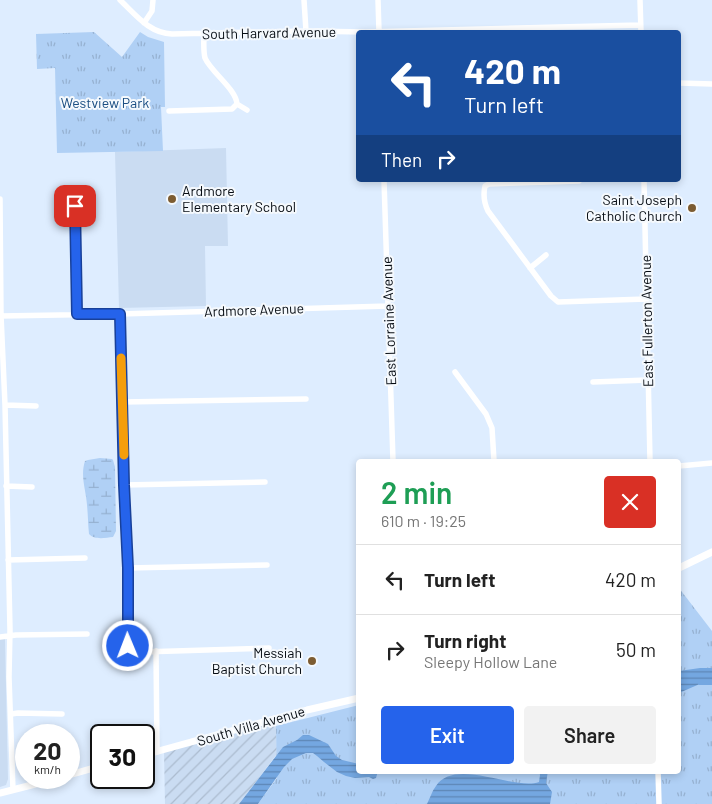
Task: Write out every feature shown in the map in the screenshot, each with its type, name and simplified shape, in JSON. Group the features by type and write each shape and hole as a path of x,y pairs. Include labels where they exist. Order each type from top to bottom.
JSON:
{"main road":[{"path":"681,567 712,552"},
{"name":"South Villa Avenue","path":"157,752 306,710 356,699"},
{"path":"0,793 17,789"}],"street":[{"name":"South Harvard Avenue","path":"120,0 144,23 165,34 356,32"},
{"path":"144,23 152,11 153,0"},
{"path":"304,0 306,31"},
{"path":"378,0 379,30"},
{"path":"640,0 641,30"},
{"name":"South Harvard Avenue","path":"454,30 640,25"},
{"path":"204,34 206,59 235,96 237,104 247,110"},
{"path":"681,84 712,84"},
{"path":"169,111 232,109 237,104"},
{"name":"East Lorraine Avenue","path":"384,182 393,459"},
{"path":"542,182 489,184 485,186 484,198 488,211 551,296 558,302 646,299"},
{"name":"East Fullerton Avenue","path":"644,182 650,459"},
{"path":"74,188 77,314"},
{"path":"0,199 1,316 5,405 4,484 8,560 9,677 13,790"},
{"path":"530,268 546,255"},
{"name":"Ardmore Avenue","path":"1,316 388,306"},
{"path":"120,314 128,568 128,646 133,650 156,651 269,648"},
{"path":"455,372 486,414 492,428 494,459"},
{"path":"592,382 648,380"},
{"path":"122,402 306,399"},
{"path":"5,405 36,406"},
{"path":"681,466 712,463"},
{"path":"124,485 265,482"},
{"path":"4,484 32,487"},
{"path":"8,560 85,558"},
{"path":"128,568 267,565"},
{"path":"0,637 87,634"},
{"path":"156,651 157,752"},
{"path":"11,714 18,712 62,714"},
{"path":"658,774 658,804"}],"shaded area":[{"name":"Ardmore Elementary School","path":"226,148 228,246 205,246 206,306 119,308 115,152"},
{"path":"0,639 5,639 8,779 6,785 0,787"},
{"path":"712,668 712,683 702,683 681,692 681,671"},
{"path":"276,720 277,754 239,804 165,804 164,751"},
{"path":"303,735 309,735 328,744 336,756 342,760 356,763 356,774 377,774 376,778 346,776 337,772 313,753 306,753 292,759 284,767 258,804 239,804 283,747"},
{"path":"457,774 485,776 528,784 539,782 540,775 548,774 546,783 552,792 550,804 427,804 436,786 445,778"}],"green space":[{"name":"Westview Park","path":"94,32 122,57 140,32 148,37 164,42 165,107 161,107 163,151 57,153 55,68 37,69 36,34"},
{"path":"100,458 112,459 115,467 116,531 113,537 97,538 89,534 83,478 84,467 85,461"},
{"path":"681,591 712,631 712,804 258,804 277,778 276,726 356,706 356,774 681,774"}],"waterway":[{"path":"699,684 712,684"}],"slow traffic":[{"path":"121,358 124,455"}],"place":[{"name":"Ardmore Elementary School","path":"172,199"},
{"name":"Saint Joseph Catholic Church","path":"692,208"},
{"name":"Messiah Baptist Church","path":"312,661"}],"route":[{"path":"75,206 77,314 120,314 128,568 128,646"}]}
